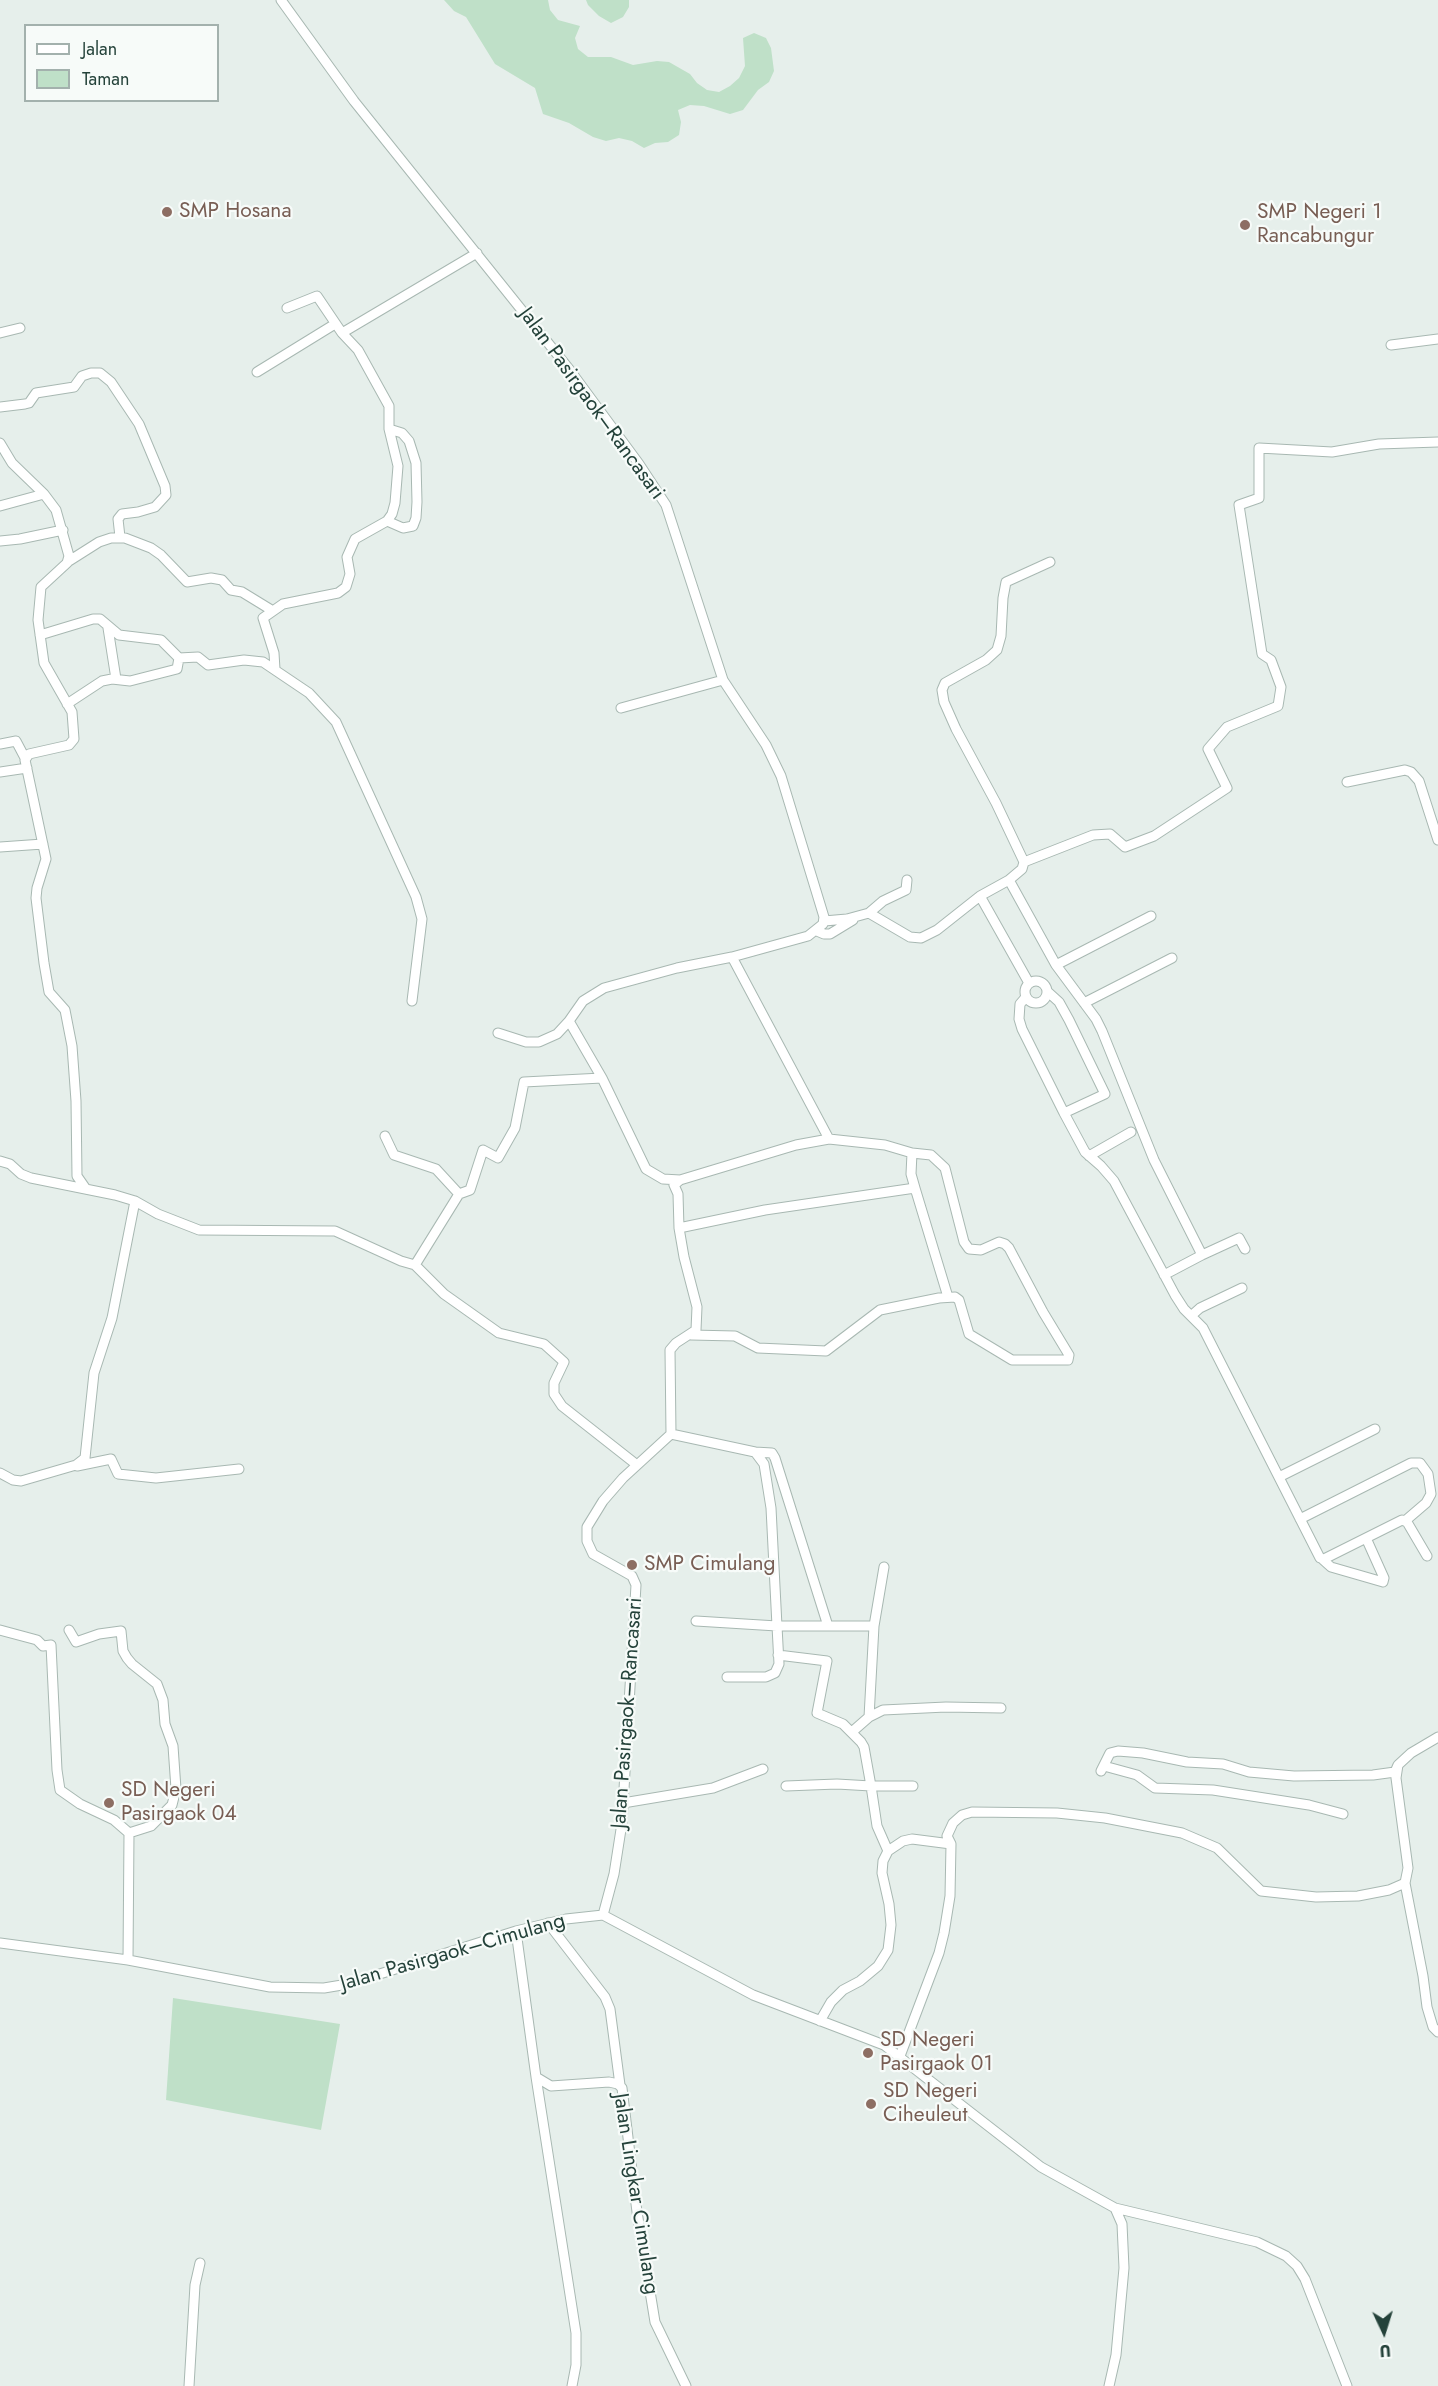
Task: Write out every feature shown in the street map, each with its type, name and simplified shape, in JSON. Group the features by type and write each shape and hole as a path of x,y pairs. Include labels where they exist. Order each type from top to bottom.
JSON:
{"street":[{"name":"Jalan Pasirgaok–Rancasari","path":"281,0 354,101 569,369 639,464 666,505 723,680 766,745 781,776 824,921"},
{"path":"342,333 477,253"},
{"path":"275,669 274,652 263,618 283,604 338,592 345,587 350,581 351,574 347,567 346,556 355,540 387,521 392,514 398,466 389,429 388,403 367,362 335,324 316,296 287,308"},
{"path":"256,372 335,324"},
{"path":"0,333 20,328"},
{"path":"1391,345 1438,339"},
{"path":"0,407 29,403 36,393 74,387 82,376 91,373 100,373 111,382 139,424 165,486 166,495 155,507 122,514 118,519 120,537"},
{"path":"387,521 403,528 413,526 417,502 416,463 409,441 402,433 389,429"},
{"path":"1024,862 1093,835 1110,834 1125,847 1154,836 1227,788 1208,749 1227,727 1278,706 1281,687 1271,660 1262,654 1239,505 1259,498 1259,448 1332,452 1379,444 1438,442"},
{"path":"0,443 12,463 44,494 56,510 63,530 69,561"},
{"path":"0,506 44,494"},
{"path":"0,541 63,530"},
{"path":"26,763 29,754 72,743 74,737 74,718 46,669 42,656 38,610 40,587 69,561 99,542 120,537 151,548 187,582 211,578 222,580 231,590 242,592 273,611"},
{"path":"498,1033 526,1042 539,1042 557,1034 583,1001 604,988 808,936 817,931 824,921 865,915 910,937 921,938 937,930 980,896 1009,880 1022,869 1024,862 996,803 956,729 944,702 942,690 945,682 986,660 997,650 1001,636 1006,582 1012,577 1050,562"},
{"path":"40,635 93,619 102,620 108,628 119,635 161,640 179,658 198,657 208,665 257,660 275,669 309,693 336,722 387,838 412,888 422,919 412,1001"},
{"path":"108,628 116,679"},
{"path":"67,704 102,681 116,679 130,681 177,669 179,658"},
{"path":"621,708 723,680"},
{"path":"0,744 16,741 26,763 43,844 46,862 38,883 36,898 49,992 65,1010 72,1046 76,1101 77,1176 86,1189"},
{"path":"0,772 26,763"},
{"path":"1347,782 1406,770 1412,772 1419,781 1438,840"},
{"path":"0,847 43,844"},
{"path":"817,931 830,934 865,915 883,901 907,889 907,880"},
{"path":"1009,880 1056,965 1102,1031 1154,1160 1202,1255"},
{"path":"980,896 1029,983"},
{"path":"1056,965 1150,916"},
{"path":"732,957 829,1139"},
{"path":"1084,1003 1172,958"},
{"path":"1048,992 1046,999 1040,1003 1032,1003 1026,998 1025,990 1029,983 1040,981 1059,1002 1105,1094 1064,1113"},
{"path":"1026,998 1020,1004 1019,1019 1022,1029 1079,1142 1089,1156 1114,1181 1175,1295 1203,1328 1321,1558 1331,1567 1383,1582 1384,1578 1366,1538"},
{"path":"569,1021 602,1078 646,1169 663,1179 681,1180"},
{"path":"415,1265 459,1194 470,1190 483,1150 498,1158 515,1128 524,1082 602,1078"},
{"path":"1089,1156 1131,1132"},
{"path":"385,1136 394,1155 436,1169 459,1194"},
{"path":"691,1335 735,1336 758,1348 826,1351 880,1310 948,1297 958,1299 969,1334 1012,1360 1063,1361 1069,1359 1009,1248 999,1242 981,1251 969,1249 964,1242 945,1168 931,1155 912,1154 885,1145 829,1139 796,1145 681,1180 674,1185 678,1194 679,1228 684,1257 697,1307 697,1328 691,1335 676,1342 670,1350 671,1434 754,1452 772,1453 828,1626"},
{"path":"912,1154 911,1174 948,1297"},
{"path":"0,1161 10,1164 21,1174 31,1178 135,1201 158,1214 204,1231 336,1231 401,1261 415,1265 444,1294 499,1333 544,1344 564,1362 554,1383 554,1395 638,1465"},
{"path":"679,1228 765,1210 915,1188"},
{"path":"72,1467 81,1463 86,1455 93,1373 112,1318 135,1201"},
{"path":"1164,1275 1239,1238 1245,1249"},
{"path":"1191,1316 1200,1308 1242,1288"},
{"path":"1280,1477 1375,1429"},
{"name":"Jalan Pasirgaok–Rancasari","path":"603,1915 616,1862 623,1803 636,1585 632,1576 593,1554 586,1536 591,1518 623,1478 671,1434"},
{"path":"727,1677 770,1676 778,1668 771,1508 764,1464 754,1452"},
{"path":"0,1473 13,1480 21,1481 111,1459 118,1474 156,1478 239,1469"},
{"path":"1300,1519 1411,1463 1420,1462 1428,1474 1431,1494 1426,1503 1405,1521 1401,1520 1324,1559 1321,1558"},
{"path":"1405,1521 1427,1556"},
{"path":"869,1717 874,1626 884,1567"},
{"path":"696,1621 777,1626 874,1626"},
{"path":"0,1630 37,1640 43,1646 51,1645 60,1790 68,1797 114,1820 129,1833 128,1959"},
{"path":"69,1630 76,1642 99,1634 121,1631 123,1651 127,1658 157,1684 163,1700 165,1724 173,1746 176,1789 172,1805 151,1826 129,1833"},
{"path":"778,1655 826,1660 818,1714 837,1721 853,1731 864,1747 877,1826 888,1851"},
{"path":"853,1731 877,1712 890,1709 1001,1708"},
{"path":"1343,1814 1309,1805 1213,1790 1155,1788 1137,1775 1103,1768 1110,1753 1129,1751 1187,1762 1223,1764 1249,1772 1294,1776 1373,1775 1395,1772 1398,1765 1411,1753 1438,1737"},
{"path":"1398,1765 1396,1778 1407,1868 1405,1883 1424,1976 1427,2007 1433,2027 1438,2032"},
{"path":"623,1803 713,1788 763,1769"},
{"path":"786,1786 837,1784 913,1786"},
{"path":"900,2056 939,1953 944,1933 950,1896 951,1844 947,1836 953,1823 972,1812 1057,1813 1115,1820 1182,1833 1195,1837 1221,1851 1255,1887 1263,1891 1316,1898 1349,1897 1389,1890 1405,1883"},
{"path":"820,2021 831,2002 843,1990 860,1981 878,1966 888,1950 891,1925 882,1873 883,1861 888,1851 903,1841 912,1839 951,1844"},
{"path":"603,1915 753,1995 884,2045 1041,2167 1115,2208 1257,2242 1286,2256 1297,2266 1305,2279 1347,2386"},
{"name":"Jalan Pasirgaok–Cimulang","path":"0,1943 128,1959 270,1987 324,1988 348,1984 516,1931 548,1923 603,1915"},
{"path":"548,1923 605,1997 610,2009 620,2085"},
{"path":"516,1931 576,2333 576,2365 572,2386"},
{"name":"Jalan Lingkar Cimulang","path":"536,2077 551,2086 609,2082 620,2085 624,2095 638,2212 655,2322 686,2386"},
{"path":"1110,2386 1117,2345 1124,2268 1124,2234 1115,2208"},
{"path":"189,2386 195,2285 200,2263"}],"green space":[{"path":"444,0 548,0 550,10 558,20 580,26 575,38 578,49 588,57 611,57 633,65 657,61 669,62 690,74 707,90 719,92 739,78 745,66 743,38 754,33 766,38 771,48 774,71 769,82 758,90 743,110 730,114 704,106 690,105 678,110 681,122 679,135 668,142 655,143 644,148 632,141 619,138 606,141 593,137 569,123 543,114 535,88 495,64 466,17 454,11"},
{"path":"586,0 629,0 629,7 623,17 611,23 599,16"},
{"path":"173,1998 340,2024 321,2130 166,2100"}],"place":[{"name":"SMP Hosana","path":"167,212"},
{"name":"SMP Negeri 1 Rancabungur","path":"1245,225"},
{"name":"SMP Cimulang","path":"632,1565"},
{"name":"SD Negeri Pasirgaok 04","path":"109,1803"},
{"name":"SD Negeri Pasirgaok 01","path":"868,2053"},
{"name":"SD Negeri Ciheuleut","path":"871,2104"}]}
